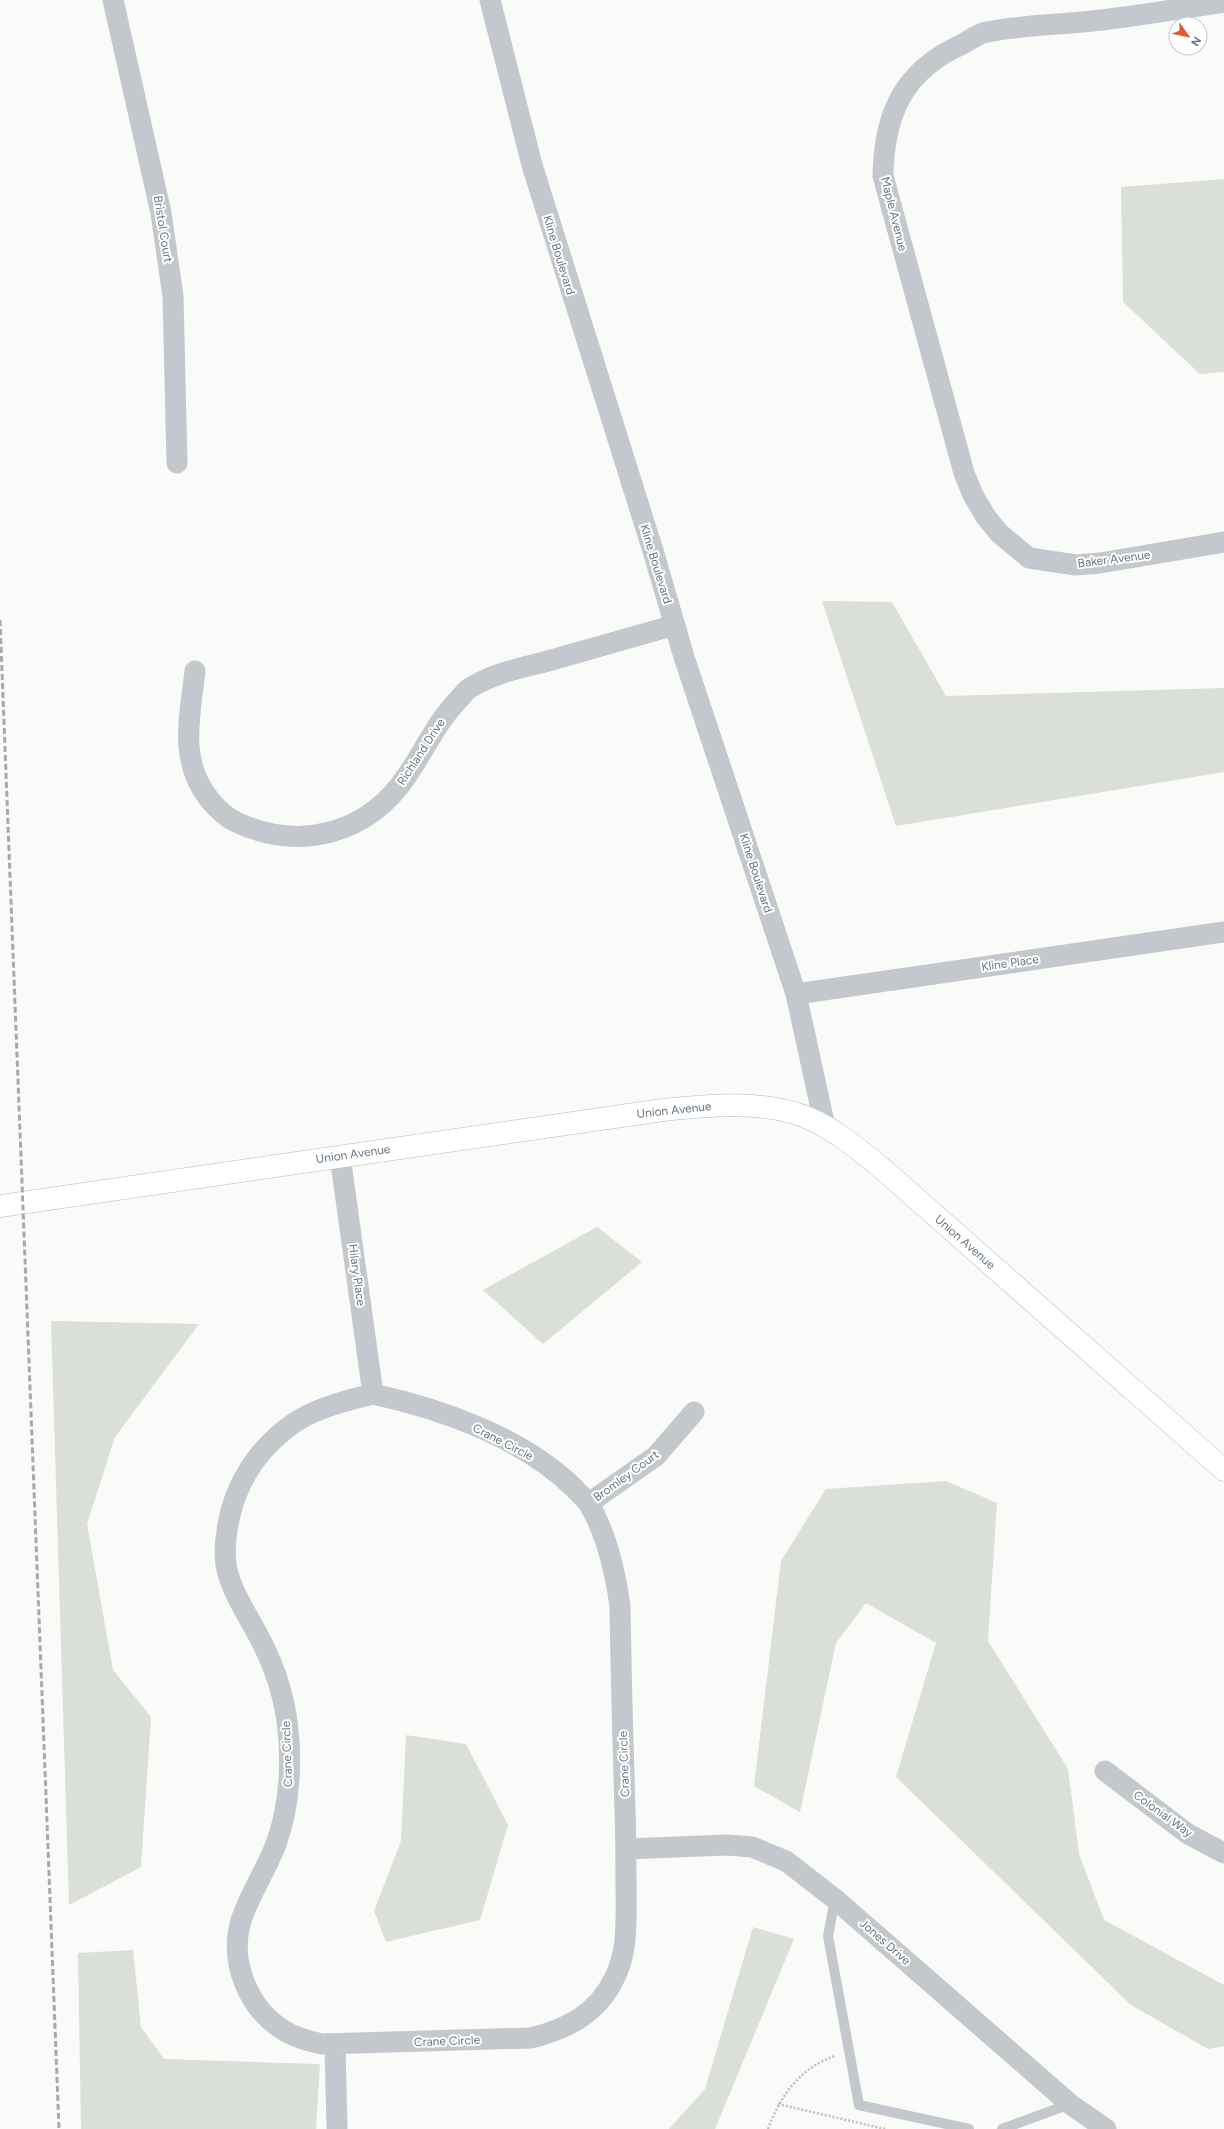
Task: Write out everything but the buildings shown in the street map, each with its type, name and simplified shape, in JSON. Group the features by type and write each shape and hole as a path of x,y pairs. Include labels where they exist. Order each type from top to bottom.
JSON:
{"main road":[{"name":"Union Avenue","path":"0,1206 340,1156 702,1106 757,1107 782,1111 806,1118 825,1127 843,1138 885,1170 1224,1470"}],"street":[{"name":"Bristol Court","path":"113,0 161,213 173,296 177,463"},
{"name":"Kline Boulevard","path":"490,0 532,166 654,554 674,625 796,994 825,1127"},
{"name":"Maple Avenue","path":"961,461 883,176 884,150 897,104 907,85 919,72 945,52 986,32 1094,21 1224,2"},
{"name":"Baker Avenue","path":"961,461 973,495 986,517 999,533 1029,558 1076,564 1100,563 1224,542"},
{"name":"Richland Drive","path":"195,671 188,746 193,773 202,791 215,807 231,820 251,829 278,836 305,837 345,828 358,822 390,797 408,775 444,714 469,688 501,674 674,625"},
{"name":"Kline Place","path":"796,994 1224,932"},
{"name":"Hilary Place","path":"340,1156 373,1394"},
{"name":"Crane Circle","path":"373,1394 406,1402 470,1424 530,1453 565,1479 589,1503 611,1555 620,1606 626,1849 626,1935 623,1957 610,1988 596,2006 578,2020 558,2031 531,2038 322,2044 302,2039 284,2031 268,2018 251,1997 245,1985 239,1965 237,1945 240,1925 247,1906 268,1863 284,1815 289,1787 290,1751 288,1724 281,1692 272,1664 236,1593 227,1570 225,1544 230,1511 242,1478 263,1449 295,1422 340,1402 373,1394"},
{"name":"Bromley Court","path":"589,1503 656,1456 694,1412"},
{"name":"Colonial Way","path":"1105,1771 1188,1834 1224,1853"},
{"name":"Jones Drive","path":"626,1849 727,1845 752,1848 786,1861 835,1899 1070,2104 1106,2129"},
{"path":"335,2044 337,2129"}],"lane":[{"path":"835,1899 828,1936 859,2105 969,2129"},
{"path":"1002,2129 1070,2104"}],"path":[{"path":"768,2129 778,2104 800,2076 821,2061 849,2052"},
{"path":"778,2104 884,2129"}],"shaded area":[{"path":"1224,179 1224,372 1200,374 1123,302 1121,187"},
{"path":"822,601 892,602 946,696 1224,688 1224,772 896,826"},
{"path":"597,1227 642,1262 543,1344 483,1290"},
{"path":"51,1321 199,1324 115,1437 87,1524 113,1670 151,1717 141,1867 69,1905"},
{"path":"946,1481 997,1503 988,1641 1068,1769 1079,1854 1104,1920 1224,1985 1224,2046 1208,2049 1131,2005 896,1777 936,1643 866,1603 836,1643 800,1812 754,1786 781,1561 826,1489"},
{"path":"406,1735 466,1744 508,1825 480,1920 386,1942 374,1911 401,1841"},
{"path":"753,1927 794,1939 715,2129 669,2129 705,2089"},
{"path":"133,1950 141,2027 164,2059 320,2064 316,2129 81,2129 78,1953"}],"railway":[{"path":"0,620 59,2129"}]}
